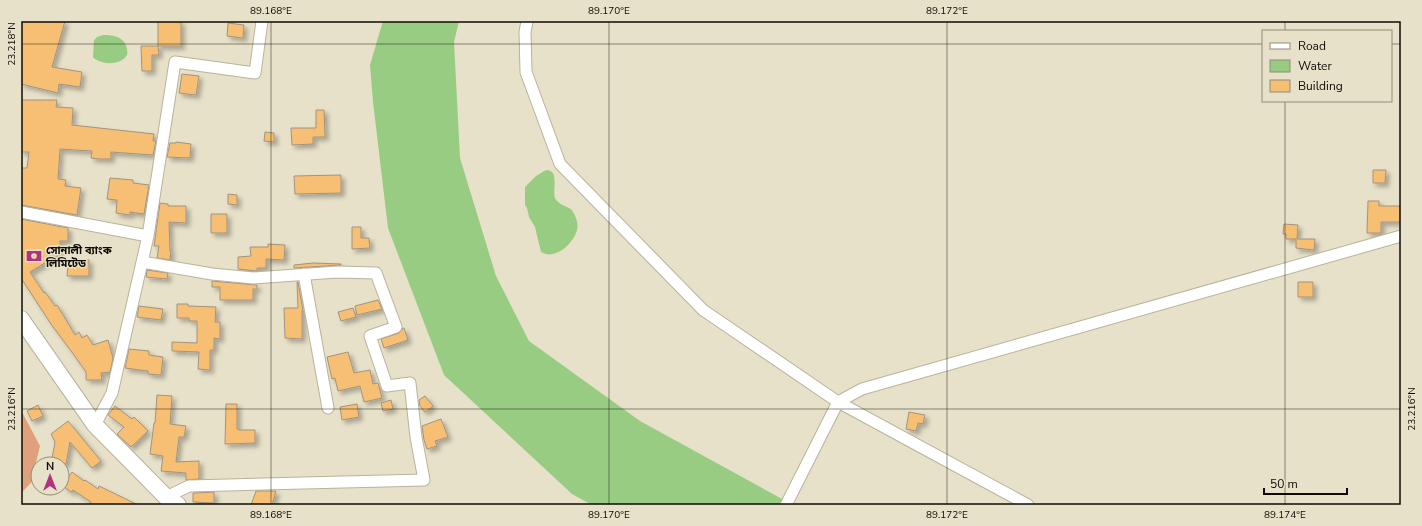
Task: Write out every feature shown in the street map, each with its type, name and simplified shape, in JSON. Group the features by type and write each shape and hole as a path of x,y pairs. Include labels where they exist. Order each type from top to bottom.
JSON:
{"highway":[{"path":"21,319 95,425 172,501"}],"street":[{"path":"95,425 112,393 148,236 175,62 255,73 262,21"},
{"path":"526,21 526,72 560,164 703,310 838,402 1028,505"},
{"path":"21,212 148,236"},
{"path":"786,505 838,402 862,389 1401,236"},
{"path":"142,262 212,274 253,278 337,272 376,273 396,327 370,336 387,386 410,383 416,438 424,480 189,486 172,501"},
{"path":"304,274 328,408"}],"shaded area":[{"path":"21,410 40,446 38,456 30,456 30,484 21,493"}],"water":[{"path":"383,21 459,21 454,42 460,158 496,276 529,341 640,421 793,505 592,505 572,494 444,375 388,228 370,65"},
{"path":"103,35 115,36 124,42 127,49 127,55 124,59 115,63 105,63 96,60 93,57 94,40"},
{"path":"546,170 553,173 555,181 554,194 556,200 571,209 577,222 577,230 572,240 563,249 552,254 541,252 535,227 529,217 525,205 525,187 536,176"}],"building":[{"path":"21,21 65,21 52,67 82,72 80,87 59,84 58,93 21,84"},
{"path":"158,21 181,21 181,46 158,46"},
{"path":"228,23 244,25 243,38 227,36"},
{"path":"141,46 158,46 159,55 152,55 152,71 142,71"},
{"path":"182,74 199,76 196,95 179,93"},
{"path":"21,100 57,100 56,107 73,108 72,125 154,134 153,141 156,141 153,155 111,152 111,159 99,159 91,158 92,151 60,149 58,179 66,180 65,186 81,188 77,215 21,205 21,168 27,168 29,152 21,152"},
{"path":"316,110 324,110 325,137 313,137 313,144 292,145 291,128 316,128"},
{"path":"265,132 274,133 274,142 264,141"},
{"path":"176,142 191,144 190,158 167,157 170,143"},
{"path":"1373,170 1386,170 1385,183 1373,183"},
{"path":"341,175 341,193 295,194 294,176"},
{"path":"110,178 133,180 133,183 149,185 144,214 130,212 130,215 116,213 117,200 107,199"},
{"path":"228,194 237,195 237,205 228,204"},
{"path":"1368,201 1379,201 1379,206 1400,206 1400,222 1381,222 1381,233 1367,233"},
{"path":"160,203 168,204 168,206 186,206 186,223 169,222 171,251 170,260 157,258 159,246 154,246"},
{"path":"211,214 227,214 227,233 211,233"},
{"path":"21,219 68,228 68,241 60,241 60,254 30,272 44,293 45,292 55,306 57,305 75,335 79,332 82,338 87,335 93,345 108,340 113,358 110,372 101,373 102,380 86,380 86,372 51,324 21,278"},
{"path":"1284,224 1298,225 1297,239 1315,239 1314,250 1296,248 1296,239 1286,239 1286,234 1283,234"},
{"path":"352,227 361,227 361,238 369,238 370,248 352,249"},
{"path":"268,244 285,245 284,260 266,259 266,268 257,268 257,271 238,269 238,257 251,256 250,247 268,247"},
{"path":"77,260 89,260 89,276 67,276 68,265 77,266"},
{"path":"313,263 341,265 294,268 294,265"},
{"path":"147,270 168,273 167,279 146,277"},
{"path":"212,281 257,285 257,289 253,289 253,300 220,300 220,287 212,287"},
{"path":"297,282 303,311 302,339 285,338 284,308 298,308"},
{"path":"1298,282 1313,282 1313,297 1298,297"},
{"path":"378,300 382,309 357,315 355,306"},
{"path":"177,304 216,307 215,322 220,322 220,339 214,338 214,350 210,350 210,370 198,369 199,352 172,351 172,342 197,343 197,321 189,321 189,318 177,318"},
{"path":"139,306 163,309 161,320 137,317"},
{"path":"353,308 356,317 341,321 338,312"},
{"path":"403,328 408,340 384,348 381,339 399,333"},
{"path":"129,349 149,351 149,355 163,357 161,375 148,374 148,371 125,368"},
{"path":"348,352 354,373 370,370 373,384 378,383 382,398 364,402 360,386 338,391 335,378 332,379 327,357"},
{"path":"157,395 172,396 170,424 186,426 184,437 179,437 176,462 199,461 199,479 186,480 186,473 161,471 163,456 150,454 155,423"},
{"path":"425,396 433,406 425,412 420,406 419,400"},
{"path":"391,400 393,409 383,411 381,403"},
{"path":"226,404 237,404 237,429 255,430 255,443 225,444"},
{"path":"357,404 359,417 342,420 340,407"},
{"path":"38,405 43,416 32,421 27,411"},
{"path":"115,406 132,419 134,417 148,431 131,447 117,434 124,427 108,415"},
{"path":"909,412 925,415 923,424 918,423 916,431 906,429"},
{"path":"441,419 448,437 435,441 437,446 427,449 422,426"},
{"path":"68,421 101,461 92,468 70,442 67,456 52,456 55,442 51,434"},
{"path":"72,472 98,489 99,486 138,505 90,505 91,502 73,490 70,491 70,475"},
{"path":"256,491 276,491 272,505 251,505"},
{"path":"214,492 214,503 193,502 193,493"}],"place":[{"name":"সোনালী ব্যাংক লিমিটেড","path":"34,256"}]}
